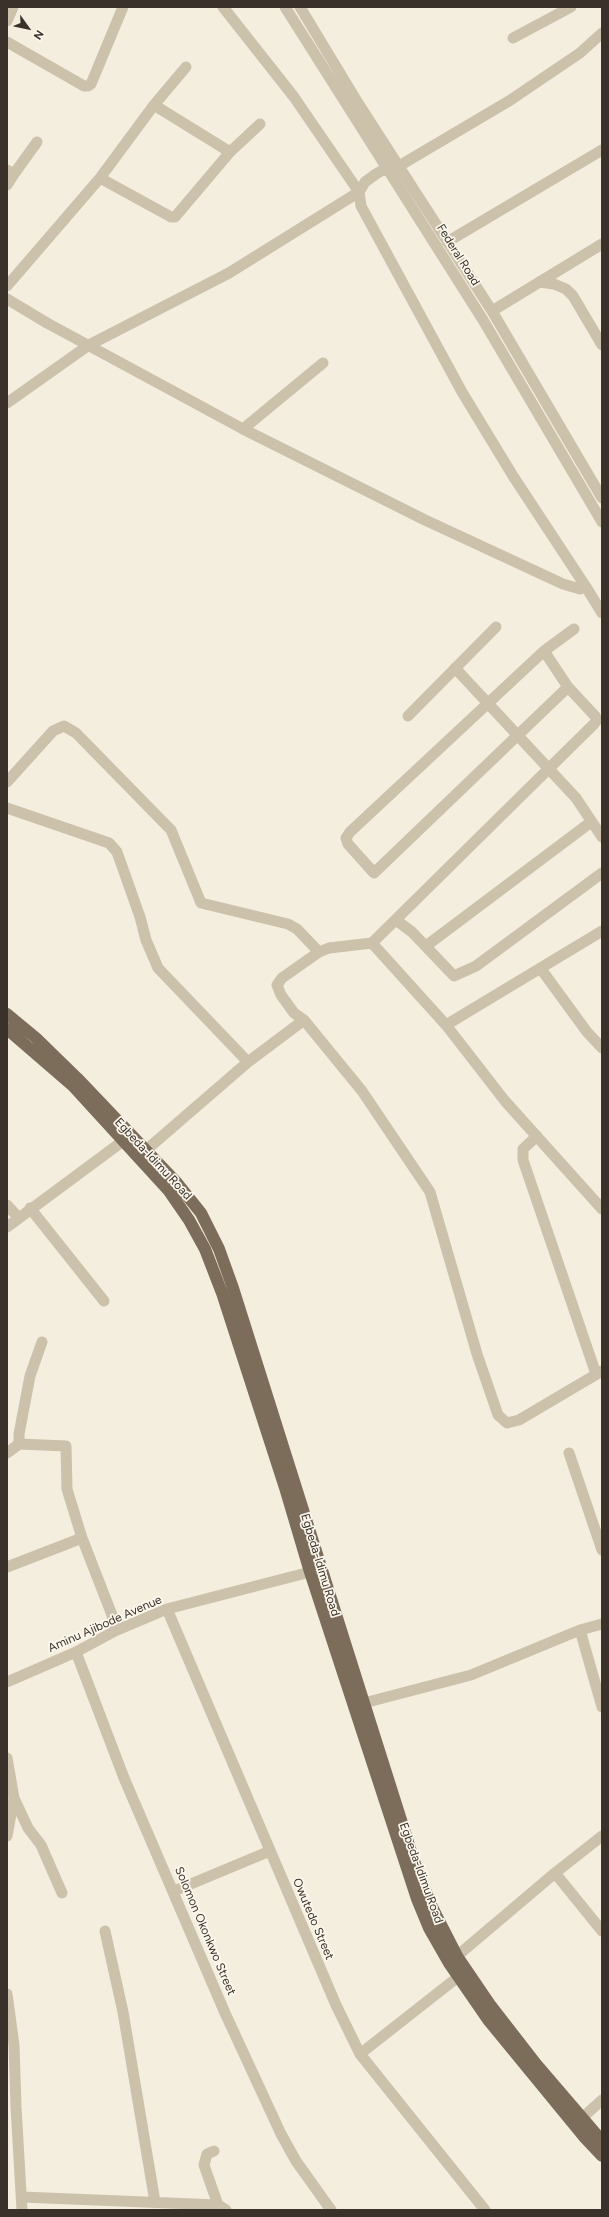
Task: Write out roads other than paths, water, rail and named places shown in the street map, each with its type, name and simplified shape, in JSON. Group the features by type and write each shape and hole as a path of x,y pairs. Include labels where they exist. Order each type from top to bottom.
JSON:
{"main road":[{"name":"Egbeda-Idimu Road","path":"7,1014 36,1038 78,1079 177,1183 197,1208 219,1249 233,1288 418,1872 437,1917 457,1956 507,2028 602,2141"},
{"name":"Egbeda-Idimu Road","path":"7,1029 72,1086 169,1191 189,1220 205,1249 222,1293 286,1491 310,1572 417,1899 429,1928 458,1977 489,2021 602,2156"}],"street":[{"path":"7,21 13,7"},
{"path":"7,42 84,86 88,86 91,84 122,7"},
{"path":"223,7 294,96 359,192 361,206 462,392 513,476 602,613"},
{"name":"Federal Road","path":"285,7 394,169 447,242 492,311 602,498"},
{"name":"Federal Road","path":"300,7 602,522"},
{"path":"513,38 571,7"},
{"path":"7,403 89,345 229,273 359,192 365,182 376,174 383,170 394,169 509,101 580,52 602,33"},
{"path":"7,286 100,178 154,105 186,67"},
{"path":"154,105 230,152"},
{"path":"100,178 171,218 176,217 230,152 260,124"},
{"path":"7,185 10,172 37,142"},
{"path":"447,242 602,150"},
{"path":"492,311 602,244"},
{"path":"539,282 554,284 566,289 573,296 600,339"},
{"path":"7,299 47,323 243,429 425,520 549,578 580,589 586,587"},
{"path":"243,429 323,363"},
{"path":"408,716 496,627"},
{"path":"568,687 374,873 348,844 346,838 350,832 544,651 574,629"},
{"path":"537,1136 523,1149 523,1160 599,1373 519,1420 507,1423 498,1415 477,1354 430,1192 362,1091 304,1020 294,1013 281,995 277,985 282,978 319,952 329,948 372,943 597,720 568,687 544,651"},
{"path":"455,668 576,798 602,837"},
{"path":"7,782 53,731 64,726 76,733 171,830 201,903 288,924 298,929 319,952"},
{"path":"7,808 109,843 117,852 140,917 146,940 158,968 248,1062"},
{"path":"426,946 591,822"},
{"path":"396,920 412,932 454,976 467,972 602,873"},
{"path":"446,1025 541,969 602,930"},
{"path":"372,943 446,1025 505,1101 602,1210"},
{"path":"541,969 587,1032 602,1048"},
{"path":"145,1151 248,1062 304,1020"},
{"path":"7,1227 30,1208 123,1141"},
{"path":"7,1205 18,1218"},
{"path":"30,1208 104,1301"},
{"path":"19,1444 19,1434 30,1376 42,1342"},
{"path":"7,1453 19,1444 66,1446 67,1488 82,1538 112,1615 115,1631"},
{"path":"569,1452 602,1550"},
{"path":"7,1567 82,1538"},
{"name":"Aminu Ajibode Avenue","path":"7,1682 76,1652 115,1631 167,1609 310,1572"},
{"name":"Owutedo Street","path":"167,1609 336,2005 360,2054 485,2210"},
{"path":"364,1703 471,1675 580,1630 602,1624"},
{"path":"580,1630 602,1707"},
{"name":"Solomon Okonkwo Street","path":"76,1652 124,1778 226,2013 281,2134 296,2161 331,2210"},
{"path":"7,1758 14,1798 28,1828 41,1845 62,1893"},
{"path":"7,1836 14,1798"},
{"path":"457,1956 554,1873 602,1836"},
{"path":"174,1891 270,1851"},
{"path":"554,1873 602,1931"},
{"path":"105,1931 123,2012 155,2202"},
{"path":"360,2054 458,1977"},
{"path":"7,1994 11,2046 11,2107 22,2197 22,2210"},
{"path":"582,2118 602,2100"},
{"path":"22,2197 155,2202 222,2208 204,2165 207,2154 214,2151"}]}
